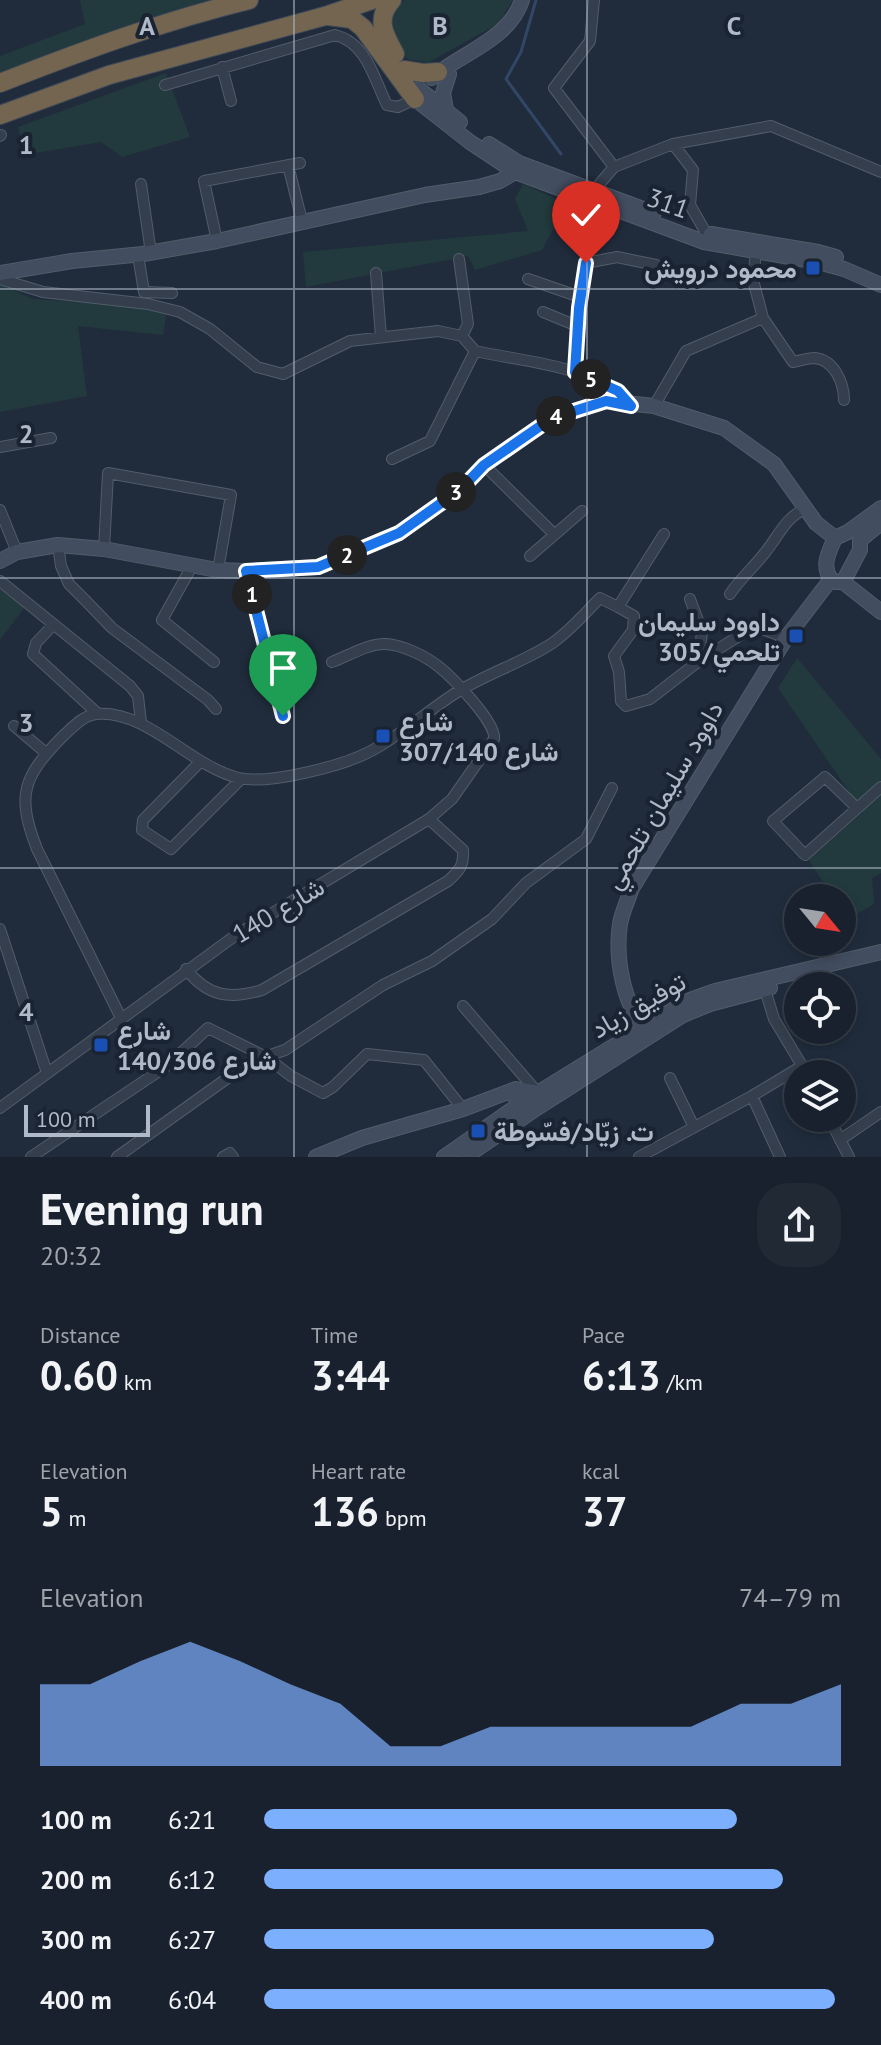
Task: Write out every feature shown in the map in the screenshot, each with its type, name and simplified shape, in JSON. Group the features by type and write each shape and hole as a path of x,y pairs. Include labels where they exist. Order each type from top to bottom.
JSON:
{"highway":[{"path":"0,83 83,50 184,16 249,0"},
{"path":"0,115 109,75 325,16 372,0"},
{"path":"392,0 382,14 382,29 420,94"},
{"path":"325,16 352,19 363,28 420,94"},
{"path":"404,70 444,73"}],"street":[{"path":"165,85 335,35 356,46 366,58 387,105 398,107 420,94 511,21 522,0"},
{"path":"594,0 590,41 554,88 614,167"},
{"path":"222,67 231,101"},
{"path":"444,73 446,110"},
{"name":"311","path":"420,94 446,110 517,168"},
{"name":"311","path":"420,94 470,142 517,168 704,242 831,265 881,285"},
{"path":"590,195 614,167 673,144 771,126 881,172"},
{"path":"673,144 693,170 690,205 706,233"},
{"path":"217,241 204,181 300,163"},
{"path":"288,165 302,221"},
{"path":"0,276 72,261 144,254 217,241 302,221 479,187 500,181 517,168"},
{"path":"141,184 144,292 172,293"},
{"name":"311","path":"590,195 706,233 818,252 881,275"},
{"path":"756,252 753,280 763,318 793,362 816,358 828,364 841,379 844,400"},
{"path":"575,372 577,326 586,263 617,257 656,265"},
{"path":"459,259 468,324 462,336"},
{"path":"376,273 381,337"},
{"path":"0,276 43,292 148,304 180,312 210,329 257,367 283,374 350,341 438,331 462,336 475,351 575,372 618,391 631,406"},
{"path":"528,279 580,297"},
{"path":"543,312 577,326"},
{"path":"654,406 686,351 763,318"},
{"path":"392,459 430,441 475,351"},
{"path":"0,561 17,552 58,545 104,549 218,570 318,567 399,533 461,489 484,465 552,418 606,401 654,406 724,428 774,464 816,523 848,537 881,523"},
{"path":"0,447 51,438"},
{"path":"484,465 554,534"},
{"path":"104,549 108,473 231,495 218,570"},
{"path":"881,508 848,537 827,561 826,569 881,612"},
{"path":"730,594 762,557 789,518 805,509"},
{"path":"0,510 17,552"},
{"path":"530,556 582,511"},
{"path":"618,607 664,534"},
{"name":"داوود سليمان تلحمي","path":"649,1027 628,995 621,965 620,920 632,888 786,638 837,580 852,568 860,550 848,537"},
{"path":"58,545 61,566 69,584 112,628 216,709"},
{"path":"192,566 162,620 214,662"},
{"path":"852,568 859,582 881,603"},
{"path":"246,571 283,716"},
{"path":"0,581 130,686 138,696 141,723"},
{"path":"53,625 36,643 33,654 97,713 141,723 201,761 241,779 291,776 369,752 460,690 553,643 600,598 634,616 633,630 614,656 619,672 621,701 626,706 650,699 699,661 755,626 786,638"},
{"path":"690,599 702,631 699,661"},
{"path":"332,662 377,644 388,644 413,652 437,665 460,690"},
{"name":"شارع 140","path":"0,1108 122,1020 186,969 236,935 429,819 452,799 494,739 493,728 481,710 460,690"},
{"path":"97,713 84,718 46,753 29,777 24,797 27,822 37,849 122,1020"},
{"path":"14,726 46,753"},
{"path":"201,761 143,820 142,830 171,849 241,779"},
{"path":"856,807 825,777 773,821 805,855 881,787"},
{"path":"117,1157 250,1062 285,1050 383,985 432,961 492,919 526,883 586,839 612,788"},
{"path":"186,969 199,985 207,989 231,995 262,990 448,881 461,870 463,850 429,819"},
{"path":"0,929 47,1073"},
{"name":"توفيق زياد","path":"444,1157 649,1027 764,984 881,952"},
{"name":"توفيق زياد","path":"764,984 881,961"},
{"path":"764,984 774,1019 799,1060"},
{"path":"463,1006 533,1101"},
{"path":"31,1157 168,1065 208,1028 266,1057 291,1076 323,1093 367,1054 424,1060 463,1109"},
{"path":"670,1078 694,1127"},
{"path":"639,1157 784,1080"},
{"path":"316,1157 362,1138 463,1109 509,1092 533,1101"},
{"path":"752,1096 780,1157"},
{"name":"توفيق زياد","path":"465,1157 533,1101"},
{"path":"840,1140 881,1112"},
{"path":"836,1132 849,1157"},
{"path":"223,1157 230,1153 233,1157"}],"green space":[{"path":"80,0 208,0 0,73 0,56 85,24"},
{"path":"405,0 513,0 498,24 429,62 410,60 403,55 387,15"},
{"path":"166,73 190,137 122,157 101,142 24,155 18,127"},
{"path":"523,184 567,204 542,250 475,270 468,256 306,287 303,252 528,231 515,199"},
{"path":"0,283 32,299 131,305 166,315 163,335 78,326 87,396 0,412"},
{"path":"0,588 25,607 0,640"},
{"path":"797,658 881,759 881,873 872,878 874,904 856,915 856,884 824,884 809,860 863,812 778,688"}],"waterway":[{"path":"536,0 521,52 506,79 561,154"}],"place":[{"name":"محمود درويش","path":"813,268"},
{"name":"داوود سليمان تلحمي/305","path":"796,636"},
{"name":"شارع 307/شارع 140","path":"383,736"},
{"name":"شارع 140/شارع 306","path":"101,1045"},
{"name":"ت. زيّاد/فسّوطة","path":"478,1131"}],"route":[{"path":"283,716 246,571 318,567 399,533 461,489 484,465 552,418 606,401 631,406 618,391 575,372 579,308 586,263"}]}
